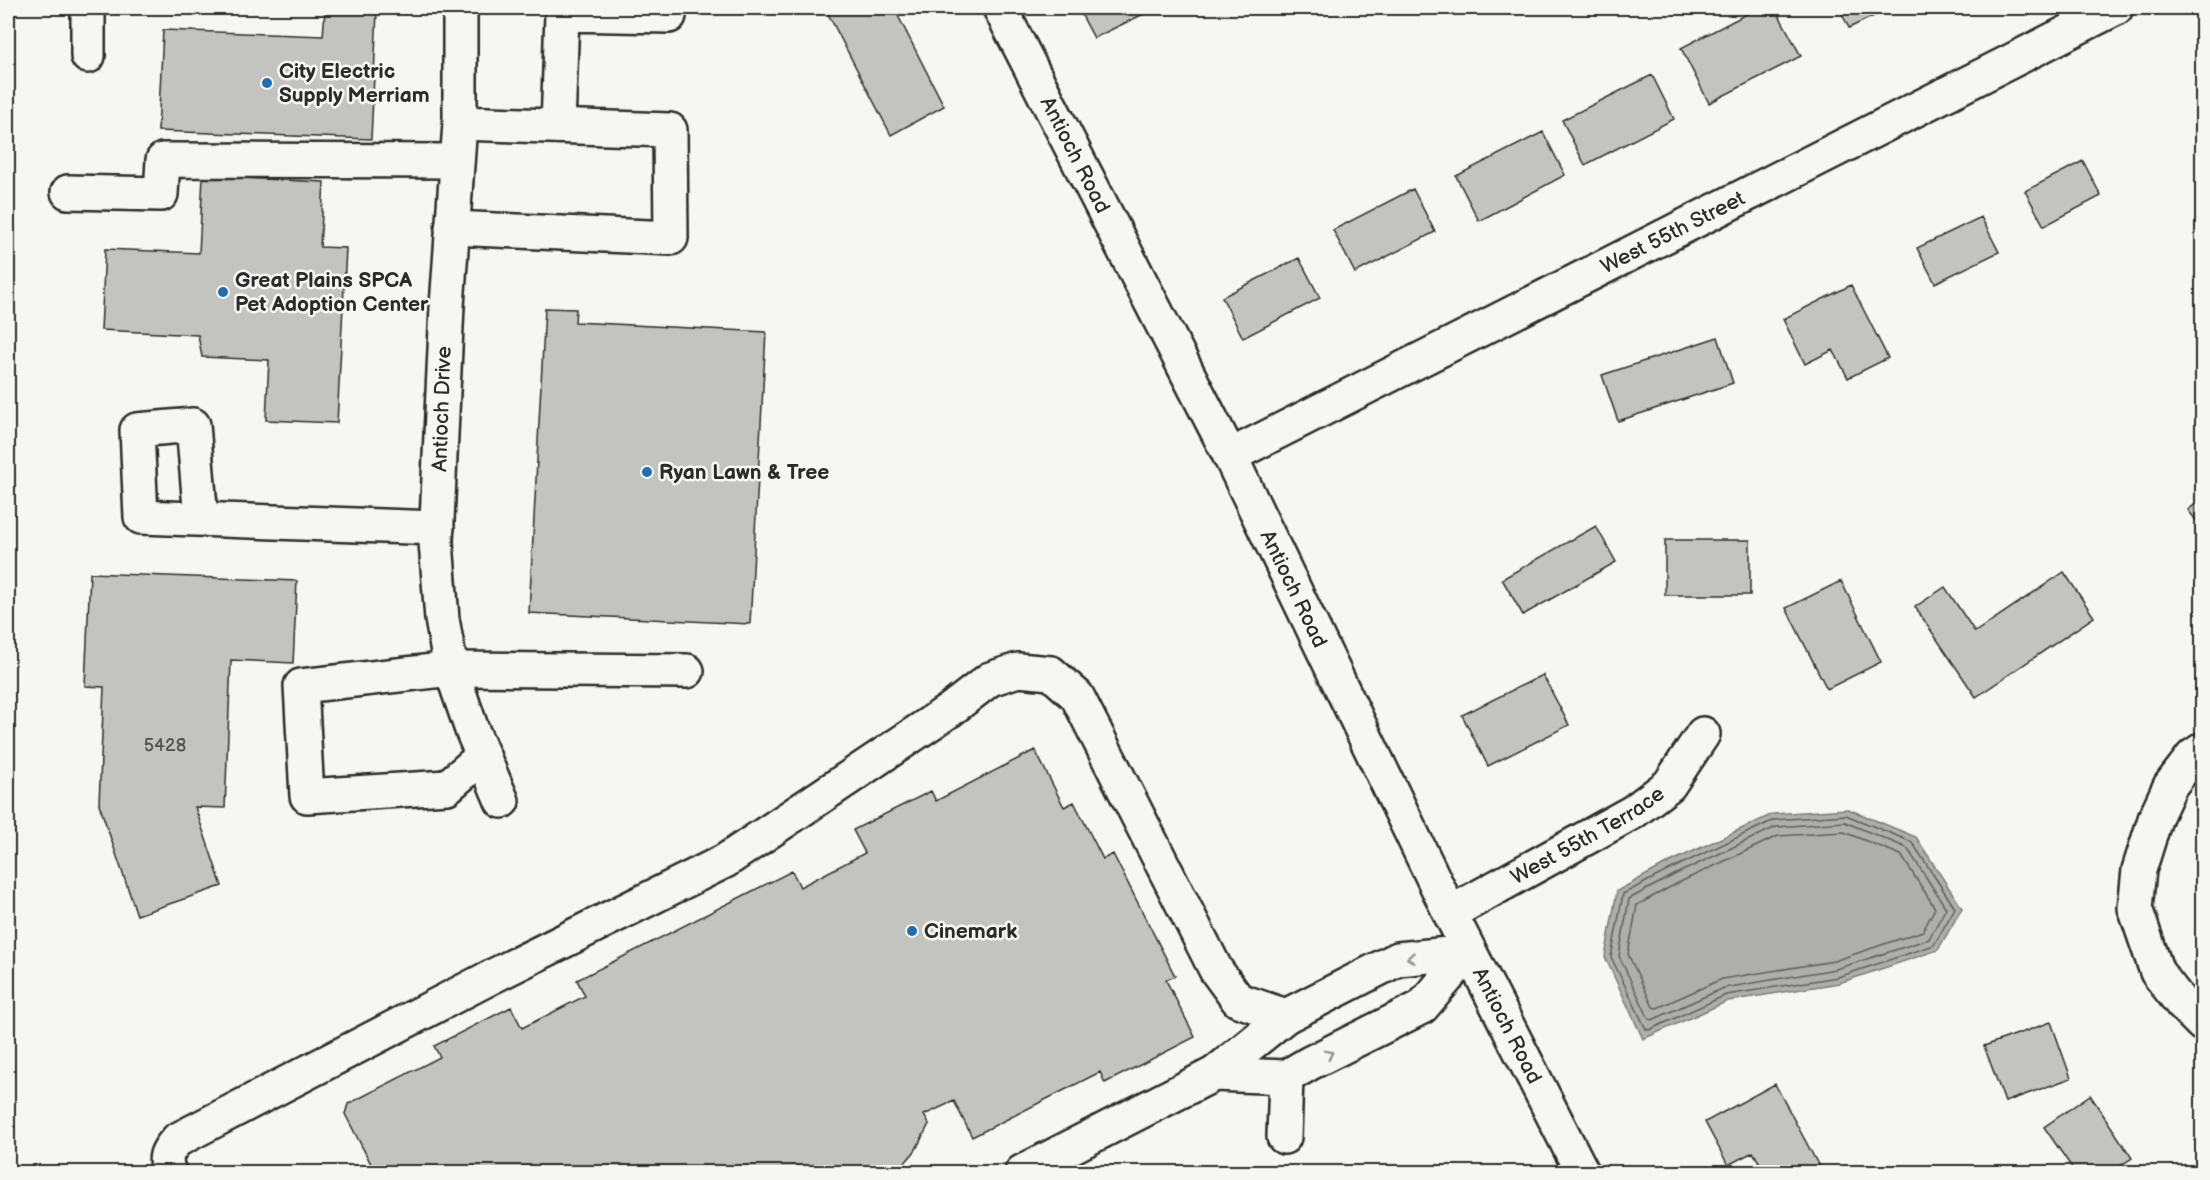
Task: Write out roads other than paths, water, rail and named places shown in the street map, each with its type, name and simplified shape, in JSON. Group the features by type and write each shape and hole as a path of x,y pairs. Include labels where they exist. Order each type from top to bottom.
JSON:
{"street":[{"path":"88,8 88,56"},
{"name":"Antioch Drive","path":"460,8 460,123 452,228 437,528 442,619 451,669 472,730 502,801"},
{"name":"Antioch Road","path":"1000,8 1230,456 1469,952 1582,1173"},
{"name":"West 55th Street","path":"1230,456 2116,8"},
{"path":"558,126 562,14 669,16"},
{"path":"452,228 671,238 670,130 460,123"},
{"path":"68,192 161,194 163,160 457,161"},
{"path":"201,519 437,528"},
{"path":"483,756 447,787 307,796 301,686 451,669 687,671"},
{"path":"169,1173 165,1164 167,1150 177,1140 491,976 725,861 950,710 990,680 1018,670 1051,673 1077,696 1216,970 1238,1000 1286,1016"},
{"name":"West 55th Terrace","path":"1450,913 1633,812 1669,785 1703,734"},
{"path":"2202,750 2193,756 2170,786 2156,816 2139,870 2135,908 2157,972 2182,1004 2202,1024"},
{"path":"1022,1173 1214,1074 1286,1016 1398,959 1469,952"},
{"path":"1214,1074 1286,1077 1422,1007 1469,952"},
{"path":"1284,1137 1286,1077"}],"water":[{"path":"1848,809 1916,837 1962,908 1938,950 1839,983 1728,1001 1643,1039 1605,957 1617,891 1668,863 1773,814"}],"place":[{"name":"City Electric Supply Merriam","path":"267,83"},
{"name":"Great Plains SPCA Pet Adoption Center","path":"223,292"},
{"name":"Ryan Lawn & Tree","path":"647,472"},
{"name":"Cinemark","path":"912,931"}]}
